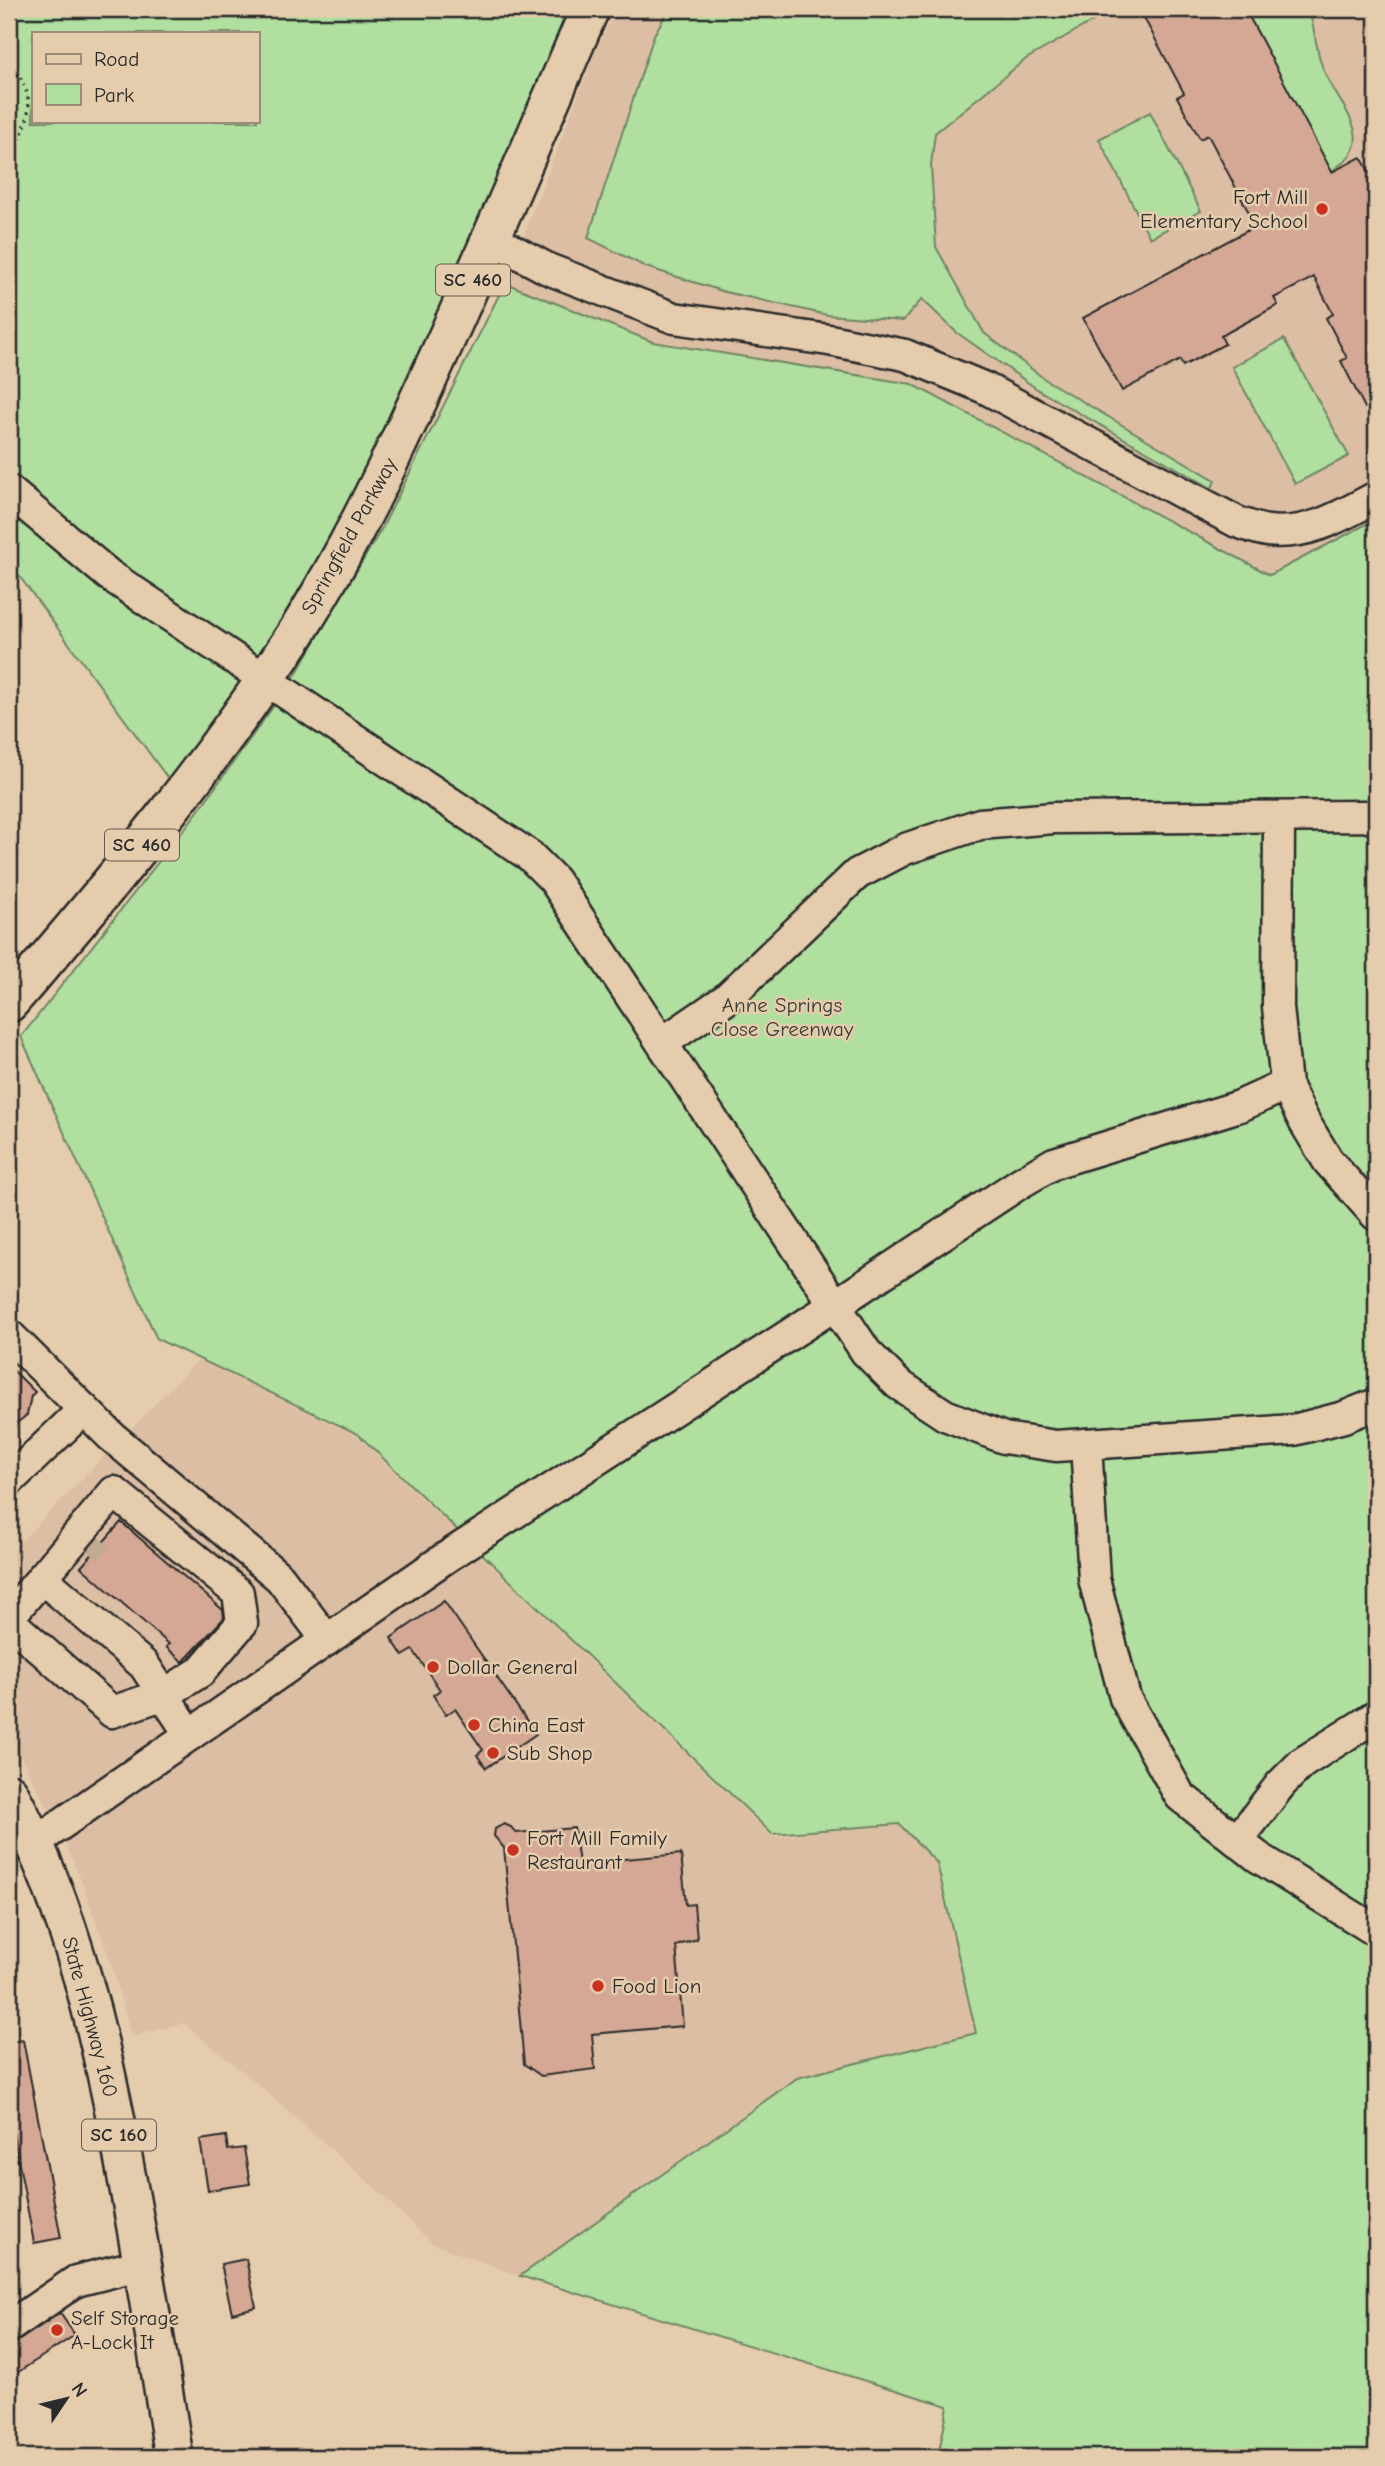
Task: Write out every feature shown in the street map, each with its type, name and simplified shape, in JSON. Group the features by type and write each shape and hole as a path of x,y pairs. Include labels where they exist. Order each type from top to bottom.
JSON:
{"main road":[{"name":"Springfield Parkway","path":"9,1003 169,812 237,723 264,678 295,635 342,554 393,457 492,239 590,9"},
{"name":"State Highway 160","path":"9,1793 34,1843 66,1928 91,2008 111,2094 143,2264 174,2457"}],"street":[{"path":"492,239 548,269 674,318 829,340 905,355 985,388 1237,522 1266,531 1298,532 1334,520 1376,497"},
{"path":"9,491 109,575 530,856 554,880 866,1352 898,1384 945,1415 1004,1438 1056,1446 1294,1430 1344,1417 1376,1404"},
{"path":"662,1042 725,1000 858,874 905,849 980,824 1054,818 1365,816 1376,819"},
{"path":"1279,817 1278,1007 1286,1085 1328,1161 1376,1215"},
{"path":"34,1843 445,1558 1009,1189 1054,1163 1240,1106 1286,1085"},
{"path":"9,1335 111,1436 287,1585 327,1640"},
{"path":"9,1481 84,1409"},
{"path":"1086,1444 1094,1579 1125,1698 1180,1796 1258,1857 1376,1931"},
{"path":"72,1556 114,1492 127,1502 205,1566 238,1592 242,1623 200,1672 164,1694 112,1712 9,1619 127,1502"},
{"path":"205,1566 229,1535"},
{"path":"72,1556 190,1735"},
{"path":"1237,1841 1281,1784 1302,1763 1376,1716"},
{"path":"9,2327 76,2281 143,2264"}],"path":[{"path":"9,60 25,85 30,106 28,120 9,162"}],"shaded area":[{"path":"616,9 1376,9 1376,519 1270,575 912,384 653,342 505,283 595,52"},
{"path":"198,1360 357,1436 772,1837 899,1824 936,1864 975,2033 796,2077 520,2276 433,2244 259,2085 183,2023 132,2037 110,1960 82,1882 56,1823 9,1735 9,1554"}],"green space":[{"path":"9,9 573,9 432,327 341,515 282,618 172,784 9,562"},
{"path":"669,9 1114,9 1026,59 935,133 931,165 936,247 984,333 1046,380 1215,480 1212,488 1040,391 956,332 922,299 903,321 827,315 725,292 646,267 588,238 654,35"},
{"path":"1245,9 1308,9 1321,63 1347,111 1356,136 1354,148 1346,160 1331,171"},
{"path":"1150,112 1201,211 1150,238 1099,139"},
{"name":"Anne Springs Close Greenway","path":"505,283 653,342 912,384 1270,575 1376,519 1376,2457 938,2457 948,2406 520,2276 797,2078 976,2033 937,1863 899,1824 772,1834 358,1434 157,1339 21,1037 196,814 293,679 382,528"},
{"path":"1284,339 1349,456 1295,484 1232,367"}],"building":[{"name":"Fort Mill Elementary School","path":"1156,9 1245,9 1332,172 1361,157 1376,184 1376,402 1365,408 1341,361 1347,358 1326,318 1333,314 1314,277 1274,298 1278,305 1221,336 1225,344 1183,366 1180,360 1122,391 1083,318 1256,226 1208,135 1200,139 1177,97 1184,93 1143,16"},
{"path":"9,1366 35,1392 31,1396 27,1415 9,1429"},
{"path":"121,1522 223,1610 224,1618 183,1662 166,1647 169,1644 81,1567"},
{"path":"444,1601 536,1734 486,1768 477,1755 483,1750 455,1709 446,1715 433,1695 440,1690 413,1650 403,1656 391,1638"},
{"name":"Food Lion","path":"504,1824 516,1833 574,1828 579,1863 681,1854 686,1905 694,1904 697,1939 676,1946 683,2026 592,2034 595,2069 541,2076 524,2064 504,1848 494,1836 495,1829"},
{"path":"23,2040 61,2238 34,2243 9,2111 9,2042"},
{"path":"226,2136 228,2150 244,2148 250,2184 208,2190 200,2140"},
{"path":"246,2259 256,2307 232,2313 221,2264"},
{"path":"60,2313 75,2335 9,2378 9,2347"}],"tunnel":[{"path":"87,1551 98,1537"}],"place":[{"name":"Fort Mill Elementary School","path":"1322,209"},
{"name":"Dollar General","path":"433,1667"},
{"name":"China East","path":"474,1725"},
{"name":"Sub Shop","path":"493,1753"},
{"name":"Fort Mill Family Restaurant","path":"513,1850"},
{"name":"Food Lion","path":"598,1986"},
{"name":"Self Storage A-Lock It","path":"57,2330"}]}
